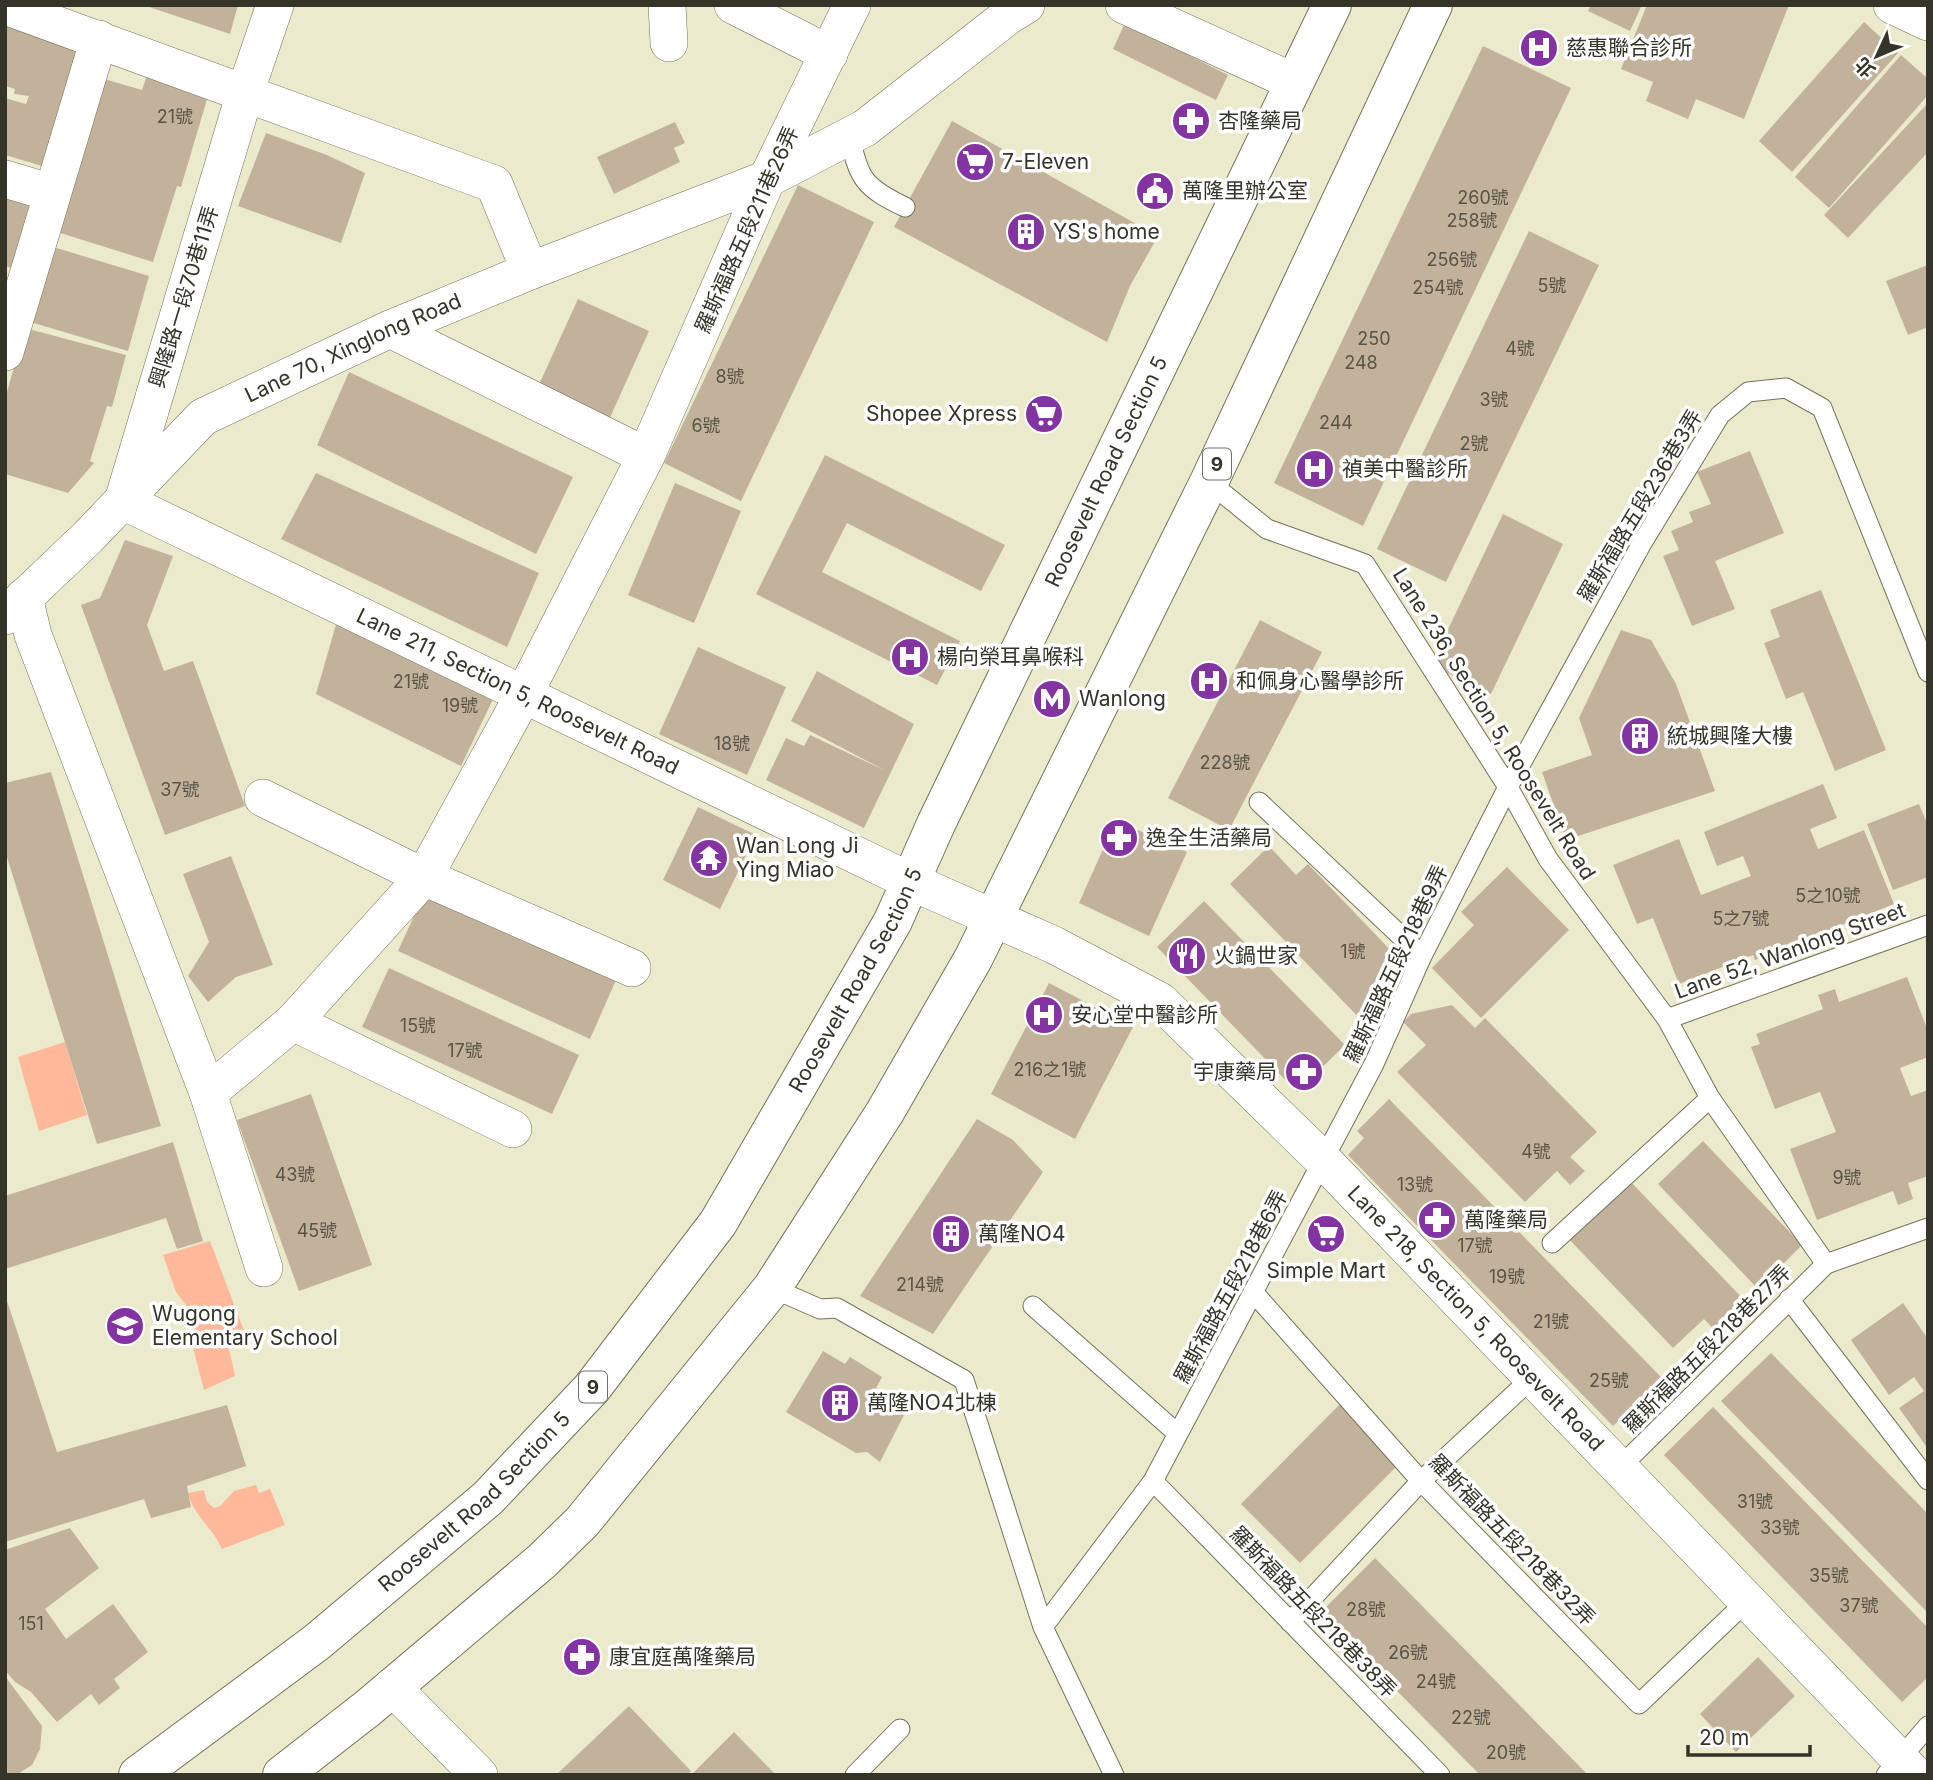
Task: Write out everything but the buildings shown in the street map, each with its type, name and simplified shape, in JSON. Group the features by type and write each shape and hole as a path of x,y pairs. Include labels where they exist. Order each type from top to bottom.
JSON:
{"main road":[{"name":"Roosevelt Road Section 5","path":"138,1775 317,1642 488,1498 592,1388 718,1223 894,921 936,824 1332,5"},
{"name":"9","path":"282,1775 542,1561 582,1522 772,1288 885,1112 994,918 1110,675 1209,482 1433,5"}],"street":[{"name":"興隆路一段70巷11弄","path":"123,501 245,93 275,5"},
{"path":"667,5 669,43"},
{"path":"733,5 829,54"},
{"name":"羅斯福路五段211巷26弄","path":"208,1093 293,1022 424,877 524,694 646,456 767,179 852,5"},
{"name":"Lane 70, Xinglong Road","path":"15,607 123,501 202,417 390,329 530,271 767,179 850,136 1026,5"},
{"path":"1124,5 1294,82"},
{"path":"1892,5 1928,22"},
{"path":"5,6 494,184 530,271"},
{"path":"5,352 99,39"},
{"path":"5,179 52,192"},
{"path":"390,329 646,456"},
{"name":"Lane 211, Section 5, Roosevelt Road","path":"123,501 912,882 994,918"},
{"path":"15,607 33,635 208,1093 264,1268"},
{"path":"263,798 424,877 632,968"},
{"name":"Lane 218, Section 5, Roosevelt Road","path":"994,918 1160,1001 1324,1161 1620,1467 1748,1600 1901,1769"},
{"path":"293,1022 513,1129"},
{"path":"391,1688 480,1775"}],"lane":[{"path":"850,136 856,169 876,194 905,207"},
{"name":"羅斯福路五段236巷3弄","path":"1508,786 1649,532 1720,415 1748,392 1786,388 1822,408 1928,671"},
{"name":"Lane 236, Section 5, Roosevelt Road","path":"1209,482 1267,529 1365,564 1508,786 1548,859 1667,1019 1710,1098 1826,1264"},
{"name":"羅斯福路五段218巷9弄","path":"1324,1161 1374,1064 1423,956 1508,786"},
{"path":"1259,802 1423,956"},
{"name":"Lane 52, Wanlong Street","path":"1667,1019 1928,925"},
{"path":"1552,1242 1710,1098"},
{"name":"羅斯福路五段218巷6弄","path":"1043,1627 1153,1481 1324,1161"},
{"path":"1826,1264 1928,1228"},
{"name":"羅斯福路五段218巷27弄","path":"1620,1467 1826,1264"},
{"path":"772,1288 820,1309 837,1308 964,1380 1043,1627 1114,1775"},
{"name":"羅斯福路五段218巷32弄","path":"1254,1293 1421,1481 1639,1704 1748,1600"},
{"path":"1789,1299 1928,1480"},
{"path":"1033,1306 1178,1434"},
{"path":"1290,1622 1421,1481 1533,1377"},
{"name":"羅斯福路五段218巷38弄","path":"1153,1481 1440,1775"},
{"path":"1901,1769 1928,1726"},
{"path":"855,1775 900,1729"}],"shaded area":[{"path":"65,1042 87,1115 39,1131 18,1057"},
{"path":"210,1241 246,1336 228,1344 235,1376 204,1390 191,1340 193,1324 190,1310 176,1292 163,1255"},
{"path":"256,1485 259,1493 270,1489 285,1525 222,1549 194,1508 188,1493 204,1490 207,1502 214,1508 220,1506 234,1491"}],"place":[{"name":"慈惠聯合診所","path":"1539,48"},
{"name":"杏隆藥局","path":"1191,121"},
{"name":"7-Eleven","path":"975,162"},
{"name":"萬隆里辦公室","path":"1155,191"},
{"name":"YS's home","path":"1026,232"},
{"name":"Shopee Xpress","path":"1044,414"},
{"name":"禎美中醫診所","path":"1315,469"},
{"name":"楊向榮耳鼻喉科","path":"910,657"},
{"name":"和佩身心醫學診所","path":"1209,681"},
{"name":"Wanlong","path":"1052,699"},
{"name":"統城興隆大樓","path":"1640,736"},
{"name":"逸全生活藥局","path":"1119,838"},
{"name":"Wan Long Ji Ying Miao","path":"709,858"},
{"name":"火鍋世家","path":"1187,956"},
{"name":"安心堂中醫診所","path":"1044,1015"},
{"name":"宇康藥局","path":"1304,1072"},
{"name":"萬隆藥局","path":"1437,1220"},
{"name":"萬隆NO4","path":"951,1234"},
{"name":"Simple Mart","path":"1326,1234"},
{"name":"Wugong Elementary School","path":"125,1326"},
{"name":"萬隆NO4北棟","path":"840,1403"},
{"name":"康宜庭萬隆藥局","path":"582,1657"}]}
